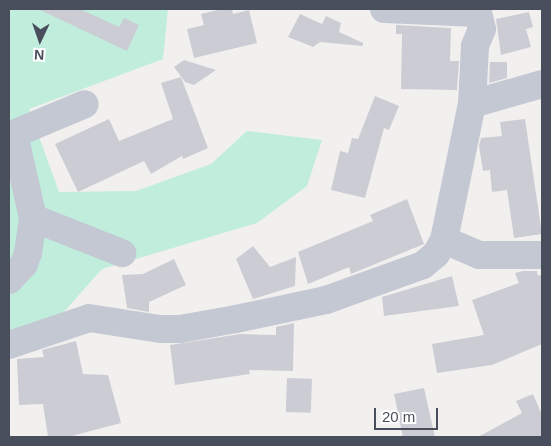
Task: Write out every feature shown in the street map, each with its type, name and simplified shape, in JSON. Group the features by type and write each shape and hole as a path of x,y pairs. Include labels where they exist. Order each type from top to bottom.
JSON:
{"street":[{"path":"9,345 89,318 110,319 142,327 180,329 326,300 423,265 436,254 444,240 472,104 475,46 482,29 477,11 384,9"},
{"path":"472,104 542,84"},
{"path":"9,280 26,258 33,218 17,148 9,136 85,104"},
{"path":"33,218 122,253"},
{"path":"444,240 479,255 542,255"}],"green space":[{"path":"9,9 168,9 163,59 29,109 59,192 136,191 211,164 247,131 322,140 307,186 257,223 102,269 54,323 9,339"}],"building":[{"path":"38,9 80,9 119,27 124,18 139,25 127,51"},
{"path":"222,9 232,9 233,14 249,10 257,43 194,58 187,29 204,25 201,14"},
{"path":"529,12 533,27 526,29 531,47 501,55 496,19"},
{"path":"300,14 322,24 326,16 341,23 339,32 363,43 363,46 320,42 313,47 288,37"},
{"path":"396,25 451,28 450,61 459,61 457,90 401,89 402,34 396,34"},
{"path":"184,60 216,70 194,85 185,82 174,67"},
{"path":"490,62 507,62 507,78 489,83"},
{"path":"181,77 208,148 183,159 182,156 151,174 144,161 78,192 55,144 109,119 119,141 173,119 161,83"},
{"path":"375,96 399,106 389,130 384,128 365,198 331,190 340,151 348,153 352,138 358,139"},
{"path":"525,119 542,234 514,238 507,190 492,192 490,170 483,171 479,146 481,138 502,136 500,122"},
{"path":"407,199 424,244 351,274 349,267 308,284 298,252 373,221 370,215"},
{"path":"253,246 270,267 296,257 295,286 253,299 236,259"},
{"path":"174,259 186,285 149,302 149,312 127,308 122,275 143,274"},
{"path":"537,271 538,276 542,274 542,344 492,365 437,373 432,344 484,335 472,300 519,283 515,273"},
{"path":"452,276 459,306 384,316 382,297"},
{"path":"294,323 293,371 249,370 250,374 175,385 170,345 240,334 276,335 276,327"},
{"path":"76,341 83,374 108,375 121,423 68,437 48,437 43,404 19,405 17,359 44,357 42,350"},
{"path":"287,378 312,379 311,413 286,412"},
{"path":"424,388 435,437 403,437 394,394"},
{"path":"533,394 542,415 542,437 478,437 522,413 516,401"}]}
